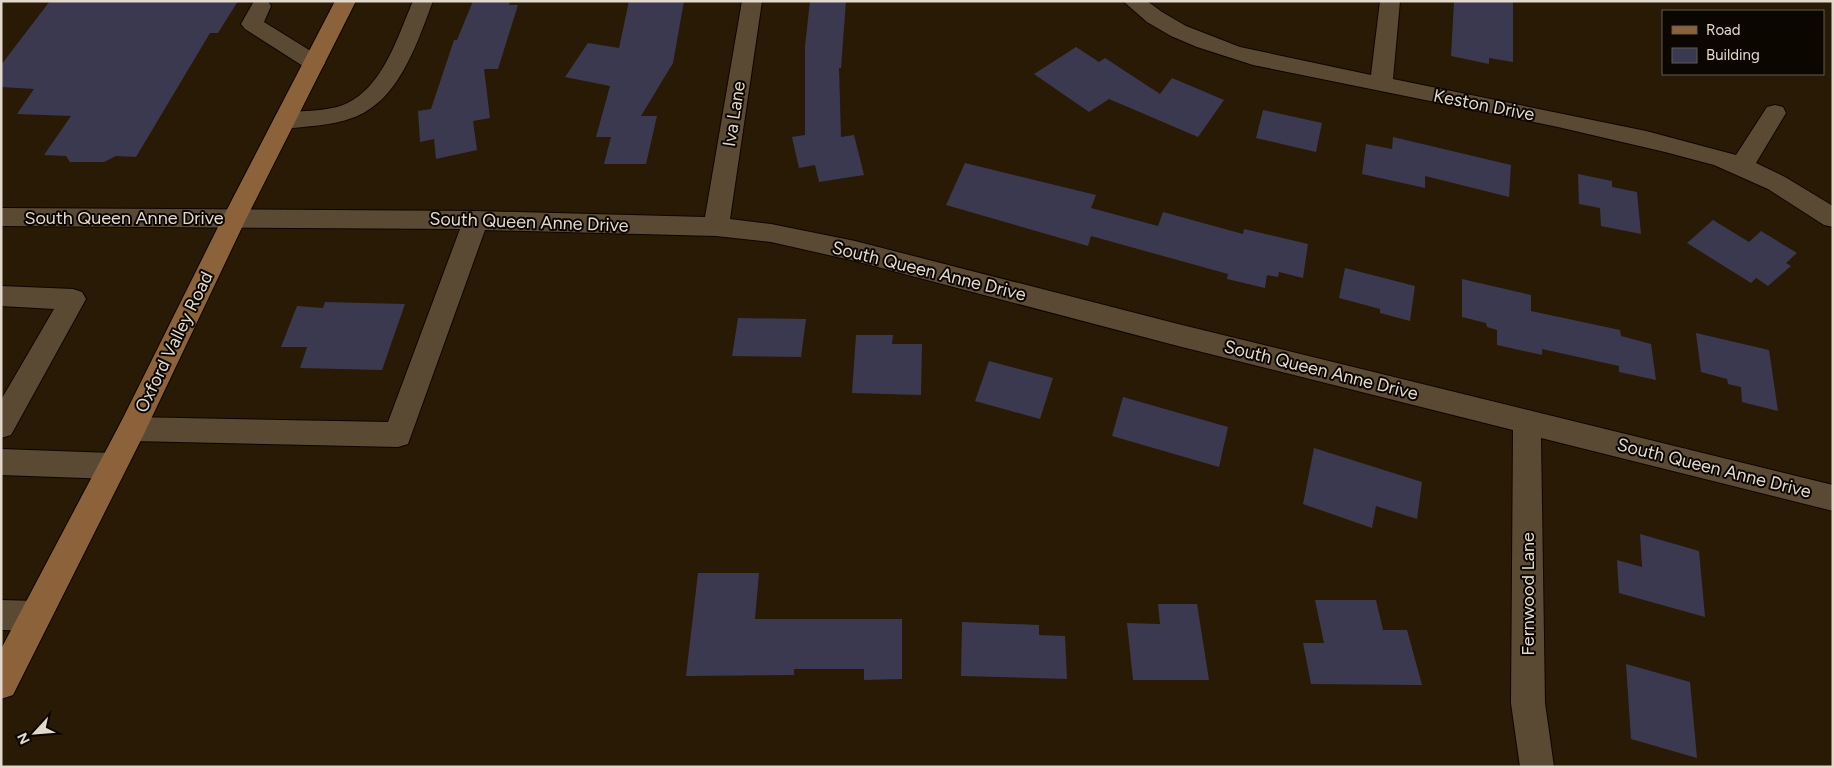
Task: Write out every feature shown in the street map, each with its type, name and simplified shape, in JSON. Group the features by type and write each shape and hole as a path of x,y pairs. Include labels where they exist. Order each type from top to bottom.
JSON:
{"main road":[{"name":"Oxford Valley Road","path":"1,683 132,429 234,219 346,1"}],"street":[{"path":"284,120 346,112 375,96 399,57 423,1"},
{"name":"Iva Lane","path":"716,228 752,1"},
{"name":"Keston Drive","path":"1133,1 1165,23 1200,40 1222,49 1272,63 1538,115 1669,144 1741,167 1768,179 1833,218"},
{"path":"1381,85 1390,1"},
{"path":"257,15 314,63"},
{"path":"1741,167 1776,113"},
{"name":"South Queen Anne Drive","path":"1,217 476,220 716,228 771,233 855,251 1178,335 1833,498"},
{"path":"132,429 398,435 476,220"},
{"path":"1,296 73,299 1,426"},
{"name":"Fernwood Lane","path":"1527,421 1528,703 1537,767"},
{"path":"1,462 112,466"},
{"path":"1,614 35,616"}],"building":[{"path":"50,1 238,1 218,33 210,33 136,157 116,156 104,162 70,162 66,156 44,155 71,116 17,114 34,89 1,87 1,65"},
{"path":"473,1 510,1 509,5 518,5 498,69 484,69 490,118 473,121 477,150 436,159 434,139 420,142 418,111 431,109 454,40 457,40"},
{"path":"629,1 684,1 673,63 641,116 657,116 646,164 604,164 611,137 596,137 610,86 565,77 588,43 619,48"},
{"path":"810,1 846,1 841,68 839,68 841,137 854,135 864,175 819,182 815,165 799,168 792,137 805,135 805,46"},
{"path":"1454,1 1513,1 1513,62 1489,58 1489,64 1451,56"},
{"path":"1076,47 1099,62 1105,58 1160,94 1172,78 1224,100 1198,137 1109,99 1089,112 1034,74"},
{"path":"1263,110 1322,123 1316,152 1256,138"},
{"path":"1393,137 1511,165 1509,197 1425,176 1425,188 1362,174 1366,144 1392,149"},
{"path":"965,163 1096,195 1091,208 1158,226 1163,212 1243,234 1244,229 1308,244 1303,278 1279,272 1278,277 1267,275 1265,288 1227,279 1228,274 1091,236 1088,246 946,205"},
{"path":"1578,174 1612,181 1612,187 1637,192 1641,234 1601,226 1600,208 1579,204"},
{"path":"1713,220 1749,242 1761,231 1797,253 1786,263 1791,266 1768,286 1756,278 1751,283 1687,243"},
{"path":"1345,268 1415,286 1410,321 1380,313 1380,309 1339,298"},
{"path":"1462,279 1531,295 1531,311 1620,330 1621,336 1651,344 1656,380 1619,372 1619,366 1542,349 1542,355 1497,345 1497,330 1487,327 1486,323 1462,317"},
{"path":"325,302 405,304 382,370 300,368 307,347 281,347 297,306 323,308"},
{"path":"738,318 806,319 801,357 732,356"},
{"path":"1696,333 1769,350 1778,411 1742,402 1741,387 1728,384 1727,379 1701,372"},
{"path":"856,335 893,335 892,344 922,344 921,395 852,393"},
{"path":"989,361 1053,378 1040,419 975,401"},
{"path":"1123,397 1228,427 1219,467 1112,436"},
{"path":"1314,448 1422,482 1417,519 1376,506 1372,528 1303,504"},
{"path":"1640,534 1699,551 1705,617 1619,593 1617,560 1642,567"},
{"path":"698,573 759,573 755,619 902,619 902,679 864,680 864,669 794,669 794,675 686,676"},
{"path":"1315,600 1376,600 1383,630 1407,630 1422,685 1311,684 1303,643 1324,643"},
{"path":"1158,604 1197,604 1209,680 1133,680 1127,623 1160,624"},
{"path":"962,622 1039,625 1039,635 1065,636 1067,679 961,676"},
{"path":"1626,664 1690,682 1697,758 1631,739"}]}
